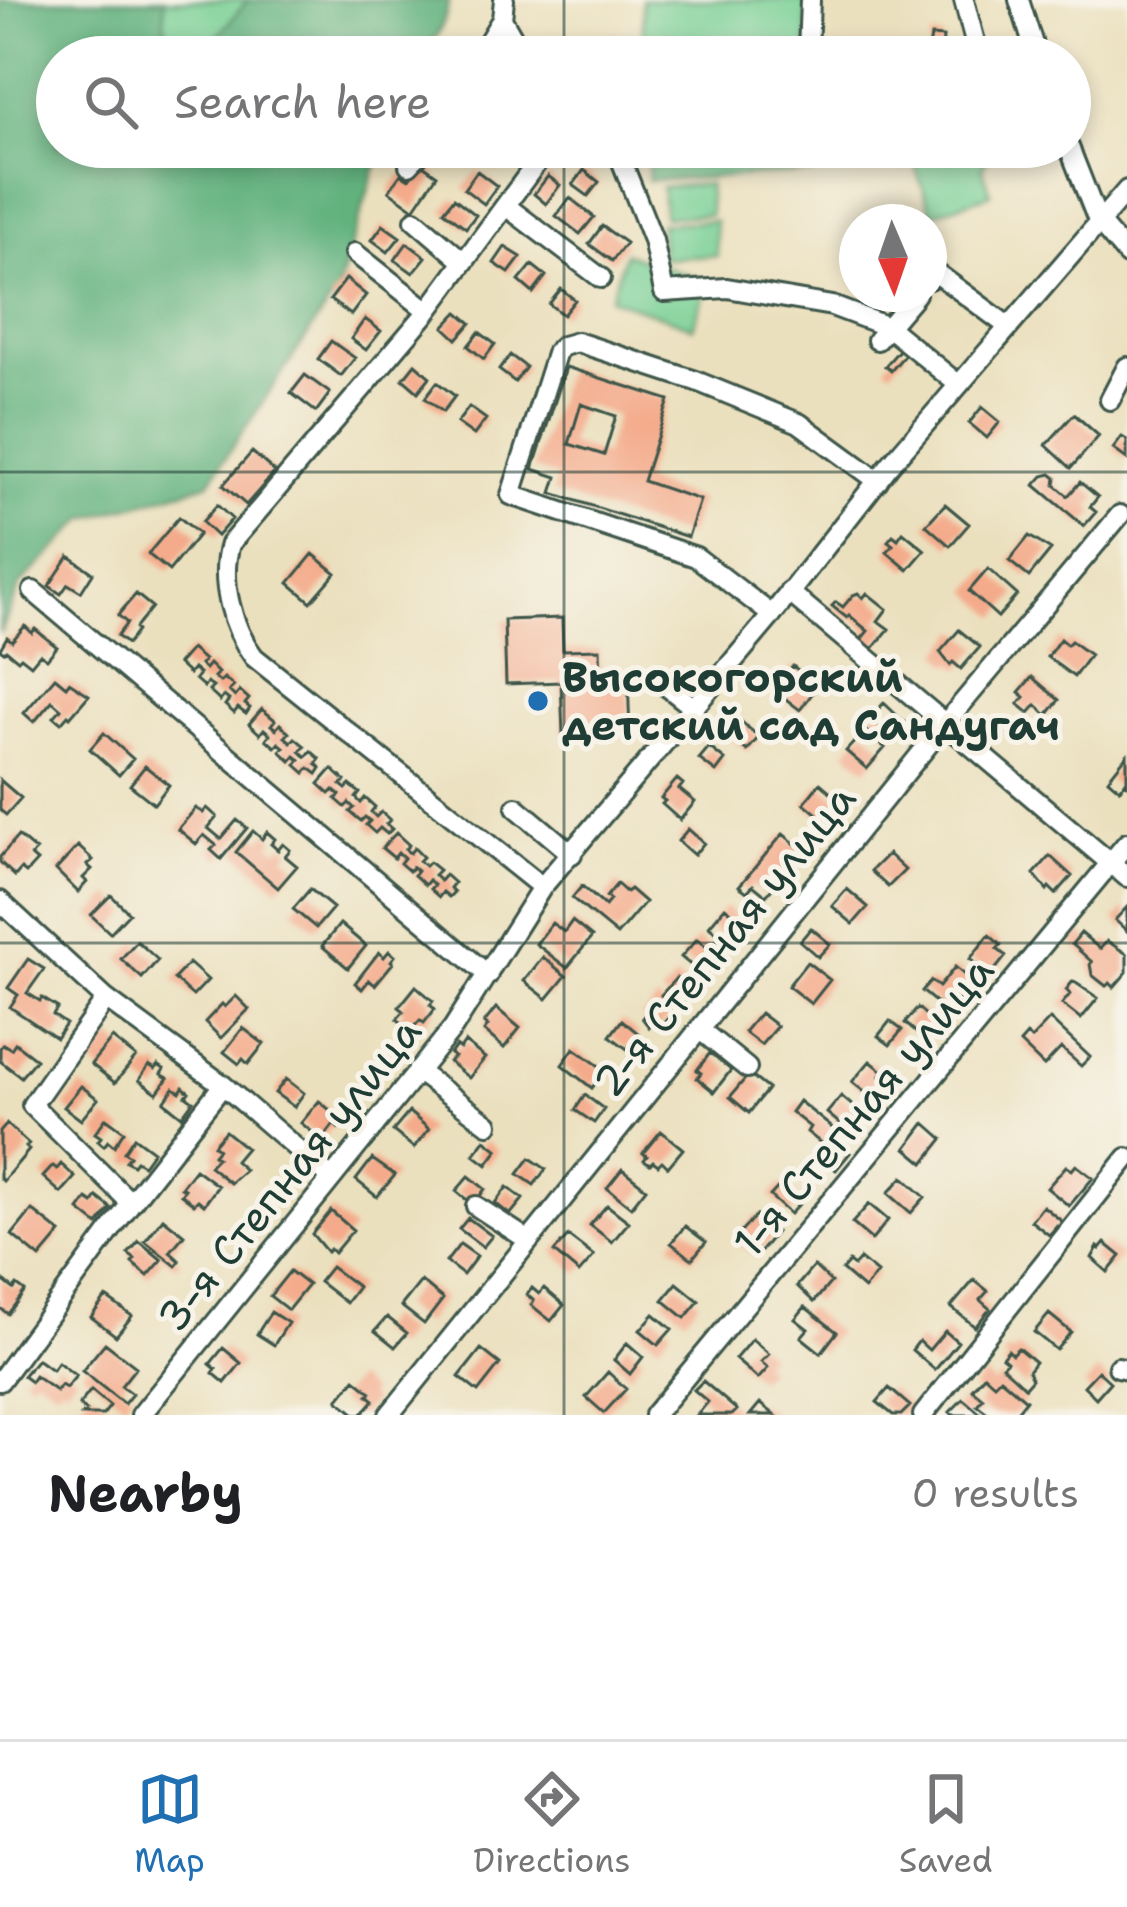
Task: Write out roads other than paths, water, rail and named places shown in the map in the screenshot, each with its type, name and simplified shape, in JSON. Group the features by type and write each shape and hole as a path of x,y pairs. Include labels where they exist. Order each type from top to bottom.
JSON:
{"street":[{"path":"809,36 810,0"},
{"path":"964,0 974,36"},
{"path":"1019,0 1030,36"},
{"path":"490,36 503,9"},
{"path":"534,168 428,311 230,544 226,581 238,633 254,657 542,887"},
{"path":"624,168 653,240 664,292 727,288 832,306 959,385"},
{"path":"1077,168 1098,221 1127,255"},
{"name":"3-я Степная улица","path":"141,1415 453,1028 542,887 772,615 878,481 1127,190"},
{"path":"506,206 601,278"},
{"path":"415,220 464,262"},
{"path":"356,253 428,311"},
{"path":"947,281 1010,327"},
{"path":"882,333 900,312"},
{"path":"772,615 696,556 511,495 557,351 578,342 696,381 799,423 878,481"},
{"path":"1110,400 1127,367"},
{"name":"2-я Степная улица","path":"389,1415 944,725 1120,515"},
{"path":"33,591 488,974"},
{"path":"789,592 1127,878"},
{"path":"665,685 694,708"},
{"path":"516,807 572,854"},
{"name":"1-я Степная улица","path":"654,1415 1127,843"},
{"path":"0,901 106,999 223,1085 331,1178"},
{"path":"106,999 32,1105 131,1203"},
{"path":"699,1029 747,1068"},
{"path":"417,1071 488,1124"},
{"path":"0,1381 223,1085"},
{"path":"923,1415 1127,1158"},
{"path":"476,1206 527,1240"}],"place":[{"name":"Высокогорский детский сад Сандугач","path":"538,701"}]}
